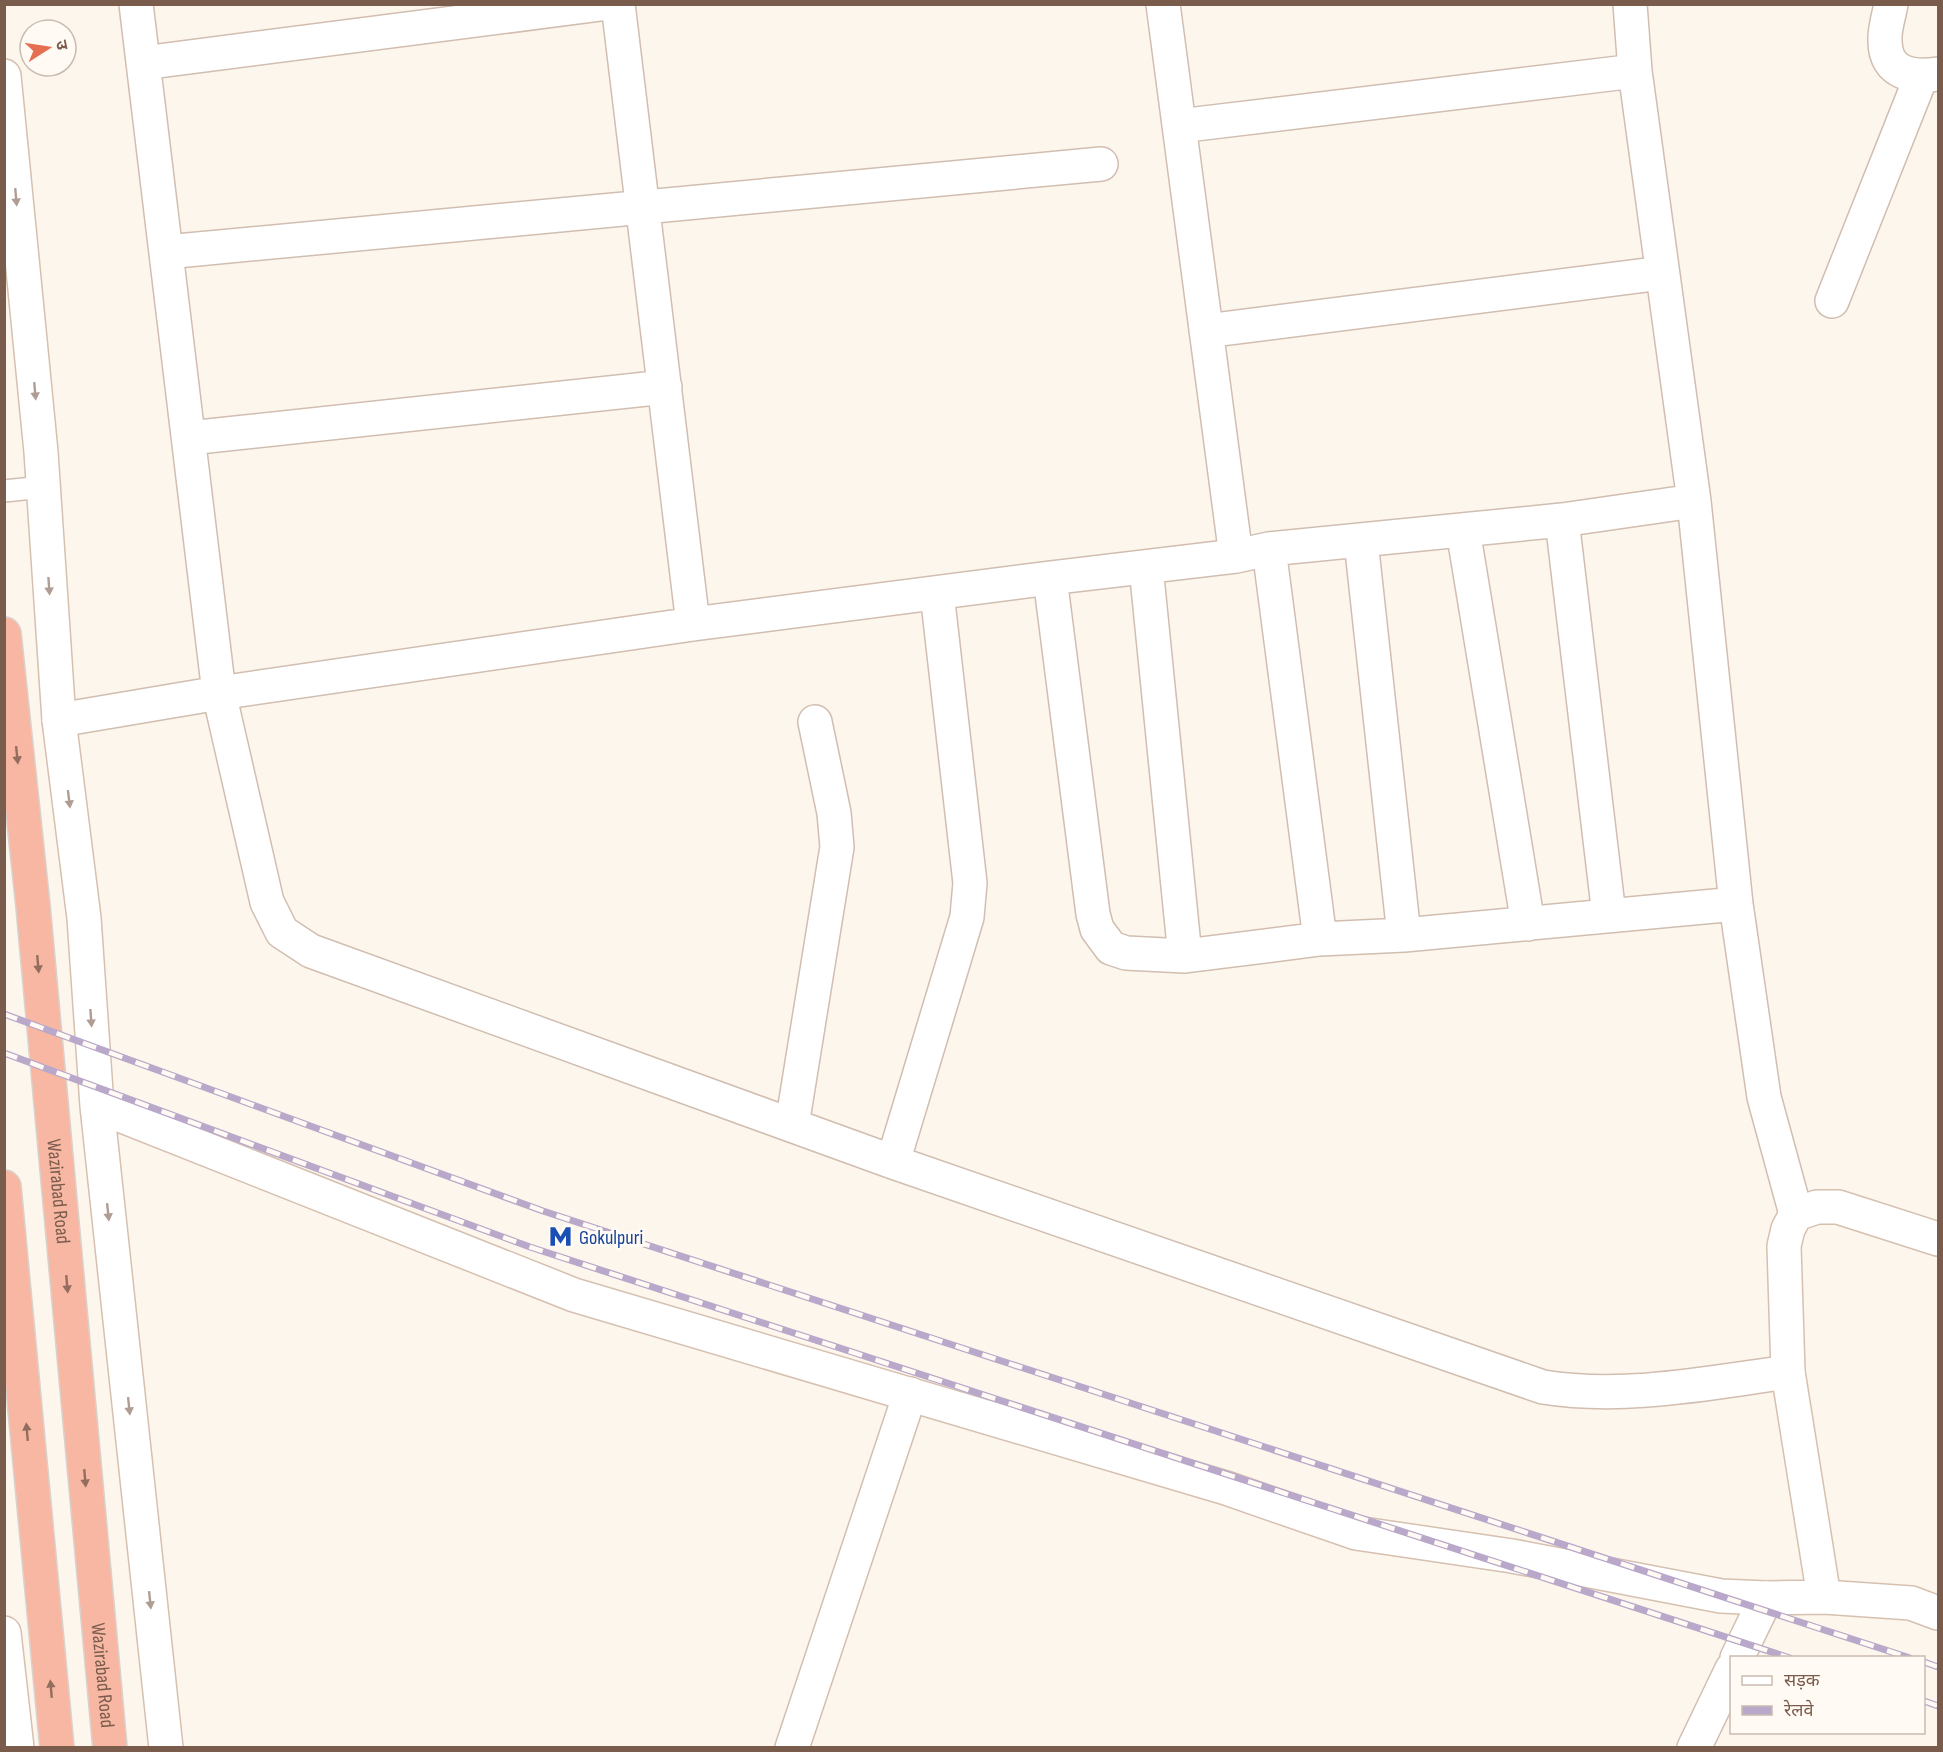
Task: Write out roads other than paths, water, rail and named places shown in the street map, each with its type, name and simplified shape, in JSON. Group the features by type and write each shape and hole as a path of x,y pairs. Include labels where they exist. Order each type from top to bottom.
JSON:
{"highway":[{"name":"Wazirabad Road","path":"4,634 33,906 110,1748"},
{"path":"4,1187 57,1748"}],"street":[{"path":"136,4 219,693 267,902 282,932 310,951 893,1162 1543,1388 1573,1392 1789,1379"},
{"path":"143,63 601,4"},
{"path":"618,4 693,624"},
{"path":"1163,4 1236,556"},
{"path":"1630,4 1635,71 1694,501 1736,904 1764,1097 1796,1214 1788,1229 1784,1246 1789,1379 1824,1597"},
{"path":"1832,301 1930,75 1898,71 1887,58 1884,41 1891,4"},
{"path":"1179,126 1635,71"},
{"path":"5,78 42,487 59,720 84,918 97,1106 166,1748"},
{"path":"166,252 1101,164"},
{"path":"1206,332 1662,273"},
{"path":"189,438 665,387"},
{"path":"59,720 219,693 693,624 1236,556 1269,549 1562,520 1694,501"},
{"path":"1562,520 1609,915"},
{"path":"1462,530 1528,924"},
{"path":"1361,541 1404,935"},
{"path":"1269,549 1320,939"},
{"path":"1146,567 1185,956"},
{"path":"1050,578 1092,914 1097,929 1111,948 1126,953 1185,956 1320,939 1404,935 1736,904"},
{"path":"893,1162 967,917 970,883 937,594"},
{"path":"792,1125 837,847 834,813 815,722"},
{"path":"97,1106 574,1295 1226,1488 1356,1533 1512,1556 1722,1596 1929,1601"},
{"path":"1796,1214 1817,1207 1838,1207 1938,1239"},
{"path":"792,1748 910,1394"},
{"path":"1738,1656 1766,1598"},
{"path":"4,1633 17,1748"},
{"path":"1694,1748 1730,1671"}],"lane":[{"path":"4,491 42,487"}],"railway":[{"path":"4,1014 543,1211 1904,1656"},
{"path":"4,1053 530,1247 1784,1656"},
{"path":"1925,1662 1938,1667"},
{"path":"1925,1701 1938,1706"}],"place":[{"name":"Gokulpuri","path":"561,1237"}]}
